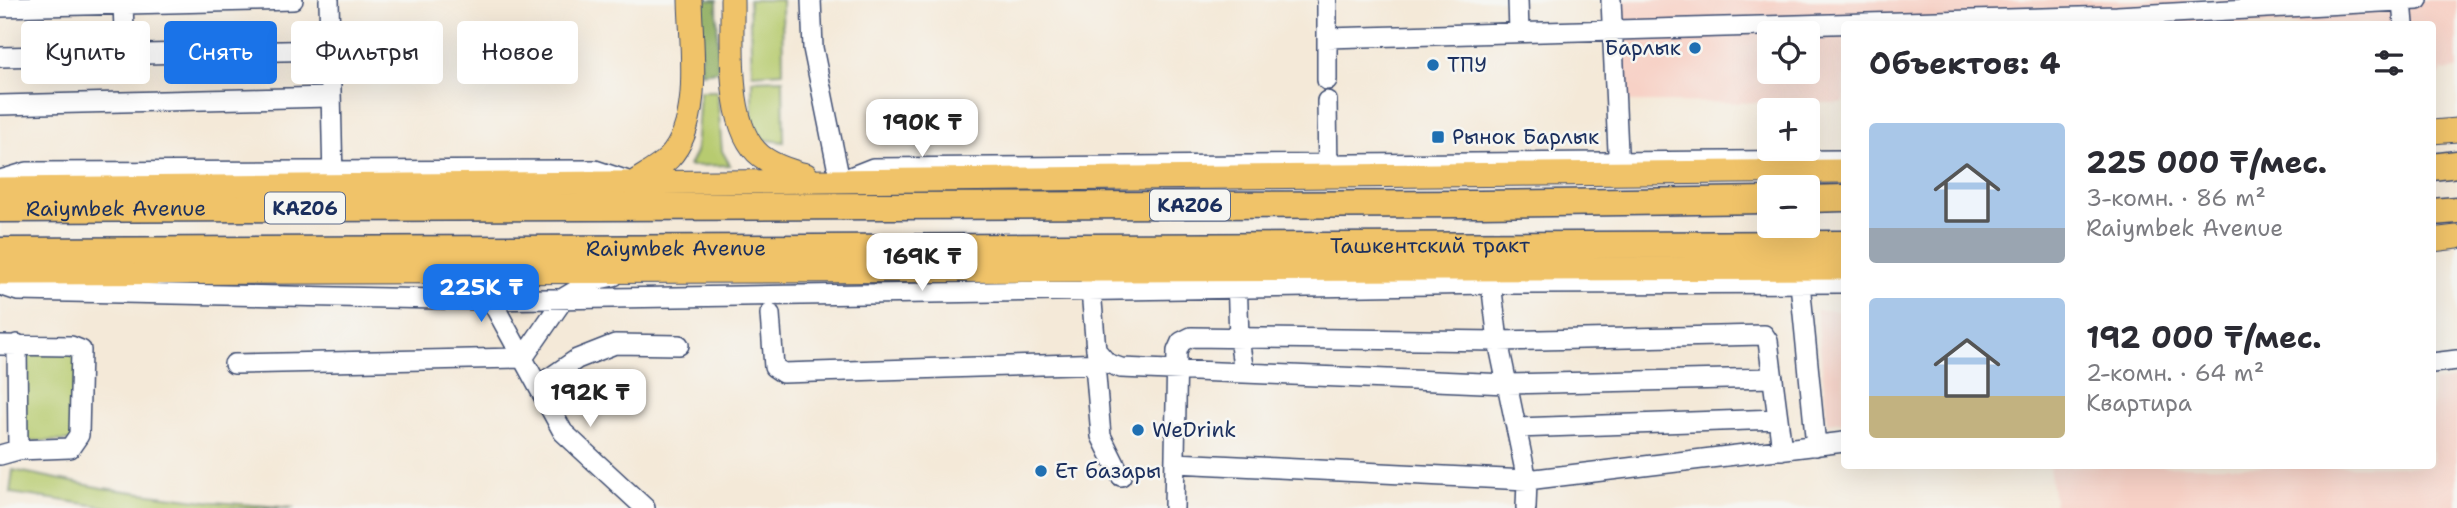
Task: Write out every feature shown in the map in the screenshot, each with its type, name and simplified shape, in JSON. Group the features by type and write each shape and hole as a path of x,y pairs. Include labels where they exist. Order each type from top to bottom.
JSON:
{"highway":[{"path":"2436,167 2457,164"},
{"path":"1820,199 1841,198"},
{"name":"Raiymbek Avenue","path":"0,209 1452,205 1757,200"},
{"path":"2436,212 2457,210"},
{"name":"Ташкентский тракт","path":"1016,247 1841,244"},
{"name":"Raiymbek Avenue","path":"0,251 1016,247"}],"main road":[{"path":"633,183 669,158 682,138 689,114 691,83 690,0"},
{"path":"732,0 734,81 738,114 745,137 760,155 784,169 833,181"},
{"path":"2436,132 2457,130"},
{"path":"0,189 333,177 633,183 1328,170 1619,168 1841,171"},
{"path":"2436,240 2457,237"},
{"path":"0,273 634,272 1237,280 1800,276 1841,269"}],"street":[{"path":"0,8 293,0"},
{"path":"329,0 329,21"},
{"path":"811,0 813,48 833,181"},
{"path":"1326,0 1327,80"},
{"path":"1518,0 1519,32"},
{"path":"1611,0 1619,168 1841,160"},
{"path":"1327,38 1612,30 2116,8 2410,1 2405,21"},
{"path":"123,4 124,21"},
{"path":"150,54 291,51"},
{"path":"0,57 21,57"},
{"path":"0,180 27,172 333,177 330,84"},
{"path":"0,105 330,97"},
{"path":"1327,101 1328,170"},
{"path":"460,272 477,283 491,300 563,432 645,508"},
{"path":"523,358 565,297 594,280 634,272"},
{"path":"1816,446 1800,276 1841,283"},
{"path":"1491,277 1498,341 1527,480 1526,508"},
{"path":"0,285 18,291 491,300 1090,280 1096,350 1101,363 1101,436 1121,476"},
{"path":"1237,280 1239,338 1244,373"},
{"path":"770,314 774,367 783,373 1101,363 1121,368 1175,371 1507,384 1773,377"},
{"path":"1174,508 1175,371 1181,341 1191,337 1498,341 1764,335 1768,341 1782,450"},
{"path":"538,386 576,359 615,344 678,345"},
{"path":"9,345 71,346 80,350 79,435 70,448 9,453 9,345"},
{"path":"234,364 523,358"},
{"path":"2436,363 2457,360"},
{"path":"1516,428 1778,419"},
{"path":"1175,463 1527,480 1841,442"}],"shaded area":[{"name":"Барлык","path":"1623,0 2457,0 2457,69 2443,71 2442,67 2440,75 2436,75 2436,21 1841,21 1841,103 1820,103 1820,98 1757,98 1757,103 1617,102"},
{"path":"1817,310 1841,311 1841,421 1827,423"},
{"path":"2457,379 2457,508 2055,508 2049,469 2436,469 2436,382"}],"green space":[{"path":"700,0 717,0 718,71 701,73"},
{"path":"749,0 782,0 783,72 752,74"},
{"path":"783,79 784,142 760,139 752,119 752,80"},
{"path":"700,91 717,91 722,151 730,165 689,166 696,152"},
{"path":"18,345 77,345 77,441 18,441"},
{"path":"13,470 102,488 213,502 295,508 113,508 10,493"}],"place":[{"name":"Барлык","path":"1695,48"},
{"name":"ТПУ","path":"1433,65"},
{"name":"Рынок Барлык","path":"1438,137"},
{"name":"WeDrink","path":"1138,430"},
{"name":"Ет базары","path":"1041,471"}]}
